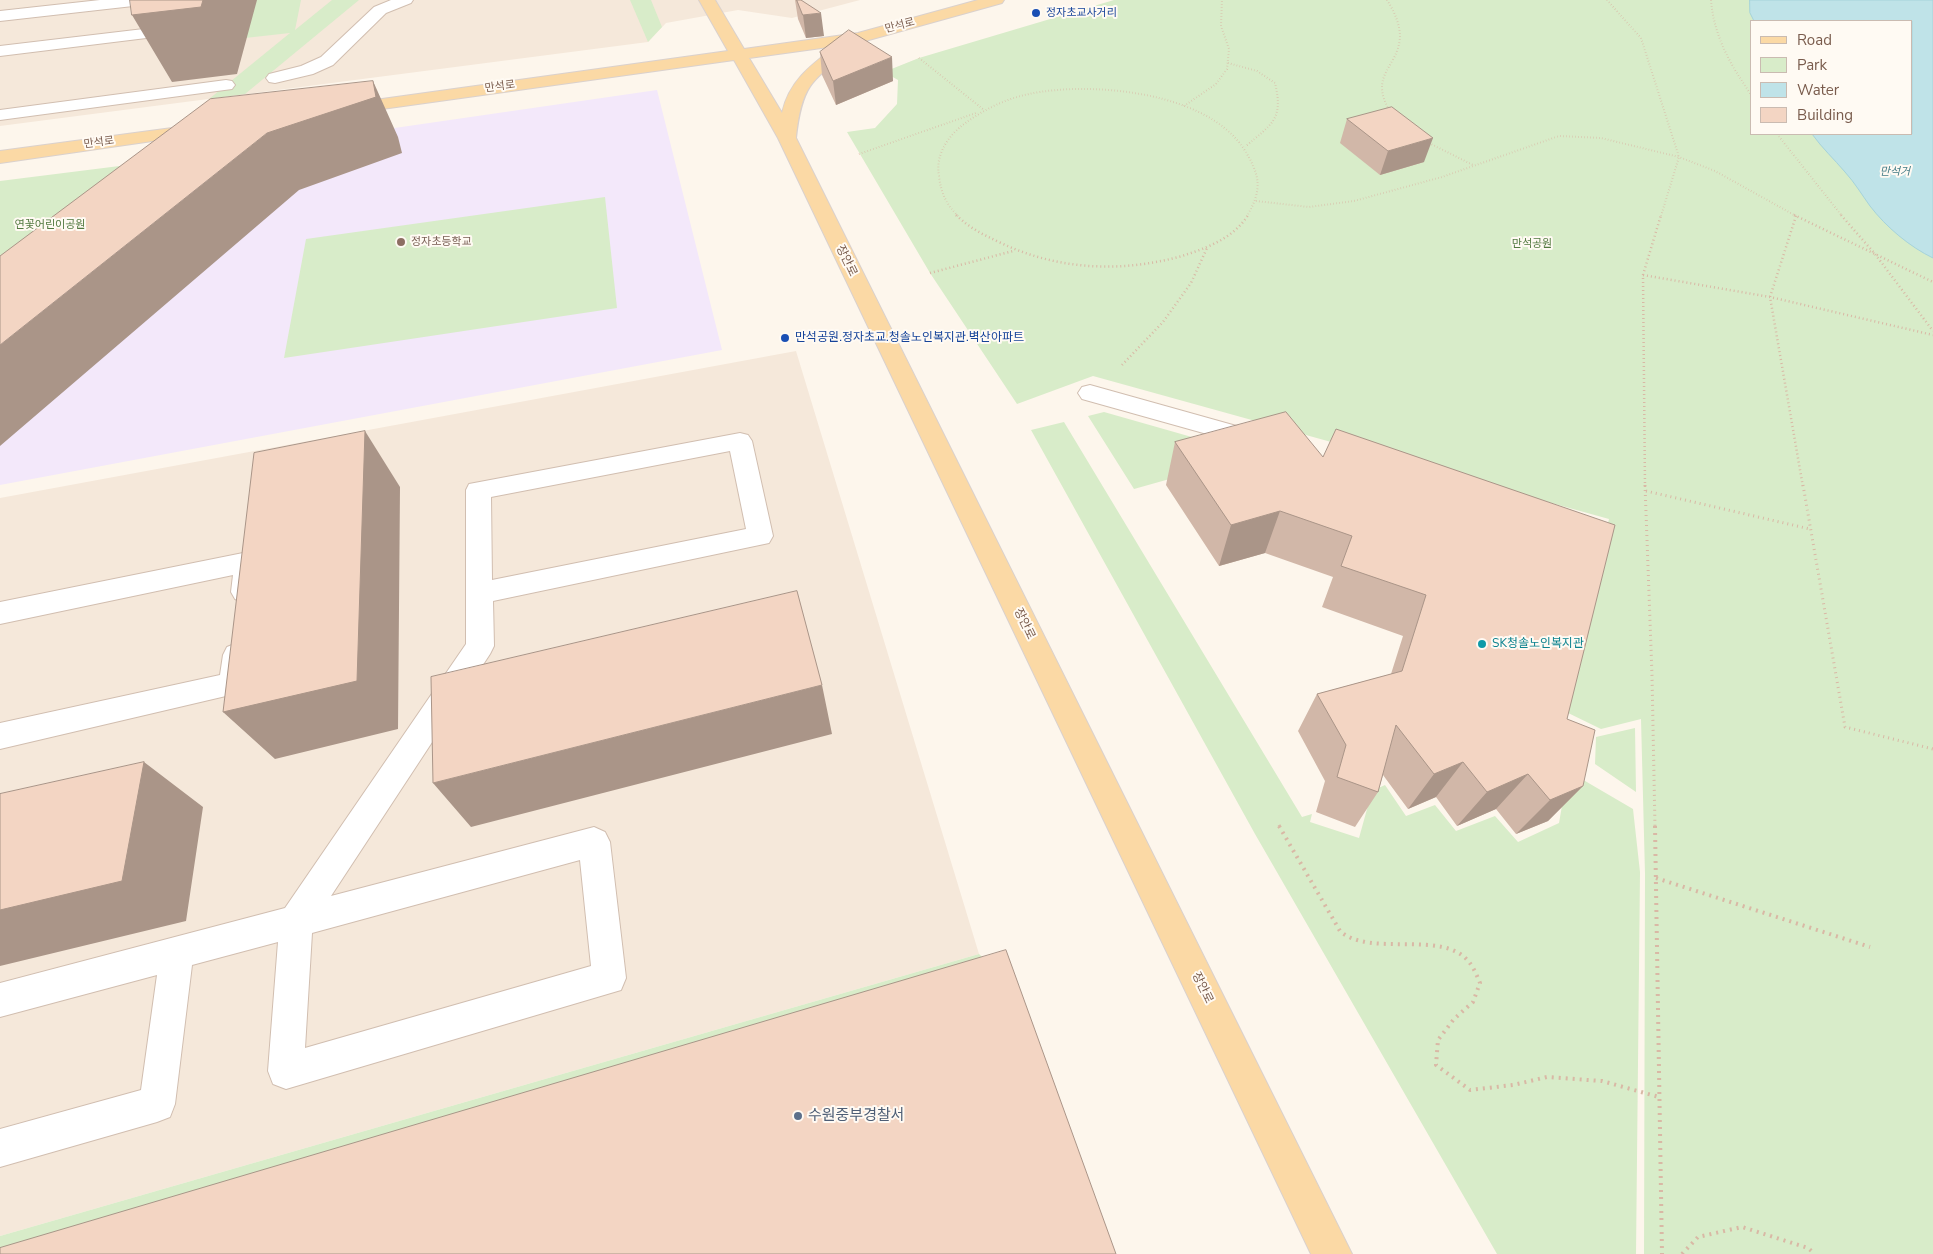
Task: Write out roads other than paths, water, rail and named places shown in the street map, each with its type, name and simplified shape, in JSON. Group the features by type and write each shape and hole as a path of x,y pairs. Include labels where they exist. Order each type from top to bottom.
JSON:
{"main road":[{"name":"장안로","path":"707,0 787,138 1332,1254"},
{"name":"만석로","path":"334,110 859,38 996,0"},
{"path":"787,138 788,116 794,95 801,83 810,74 859,38"},
{"name":"만석로","path":"0,157 216,127"}],"lane":[{"path":"0,15 8,0"},
{"path":"0,15 142,0"},
{"path":"0,51 189,28 212,20 217,0"},
{"path":"275,78 307,70 327,61 380,10 405,0"},
{"path":"0,115 226,85"},
{"path":"1090,393 1282,447"},
{"path":"0,1000 296,921 594,842 609,978 286,1071 296,921 480,646 478,593 478,490 740,441 760,536 478,593"},
{"path":"0,613 248,562 234,684 0,736"},
{"path":"0,1148 157,1104 177,953"}],"water":[{"name":"만석거","path":"1750,0 1933,0 1933,258 1907,242 1883,221 1849,176 1813,135 1913,135 1913,20 1754,20 1750,13"}],"place":[{"name":"정자초교사거리","path":"1036,13"},
{"name":"정자초등학교","path":"401,242"},
{"name":"만석공원.정자초교.청솔노인복지관.벽산아파트","path":"785,338"},
{"name":"SK청솔노인복지관","path":"1482,644"},
{"name":"수원중부경찰서","path":"798,1116"}],"park label":[{"name":"연꽃어린이공원","path":"50,225"},
{"name":"만석공원","path":"1532,244"}]}
